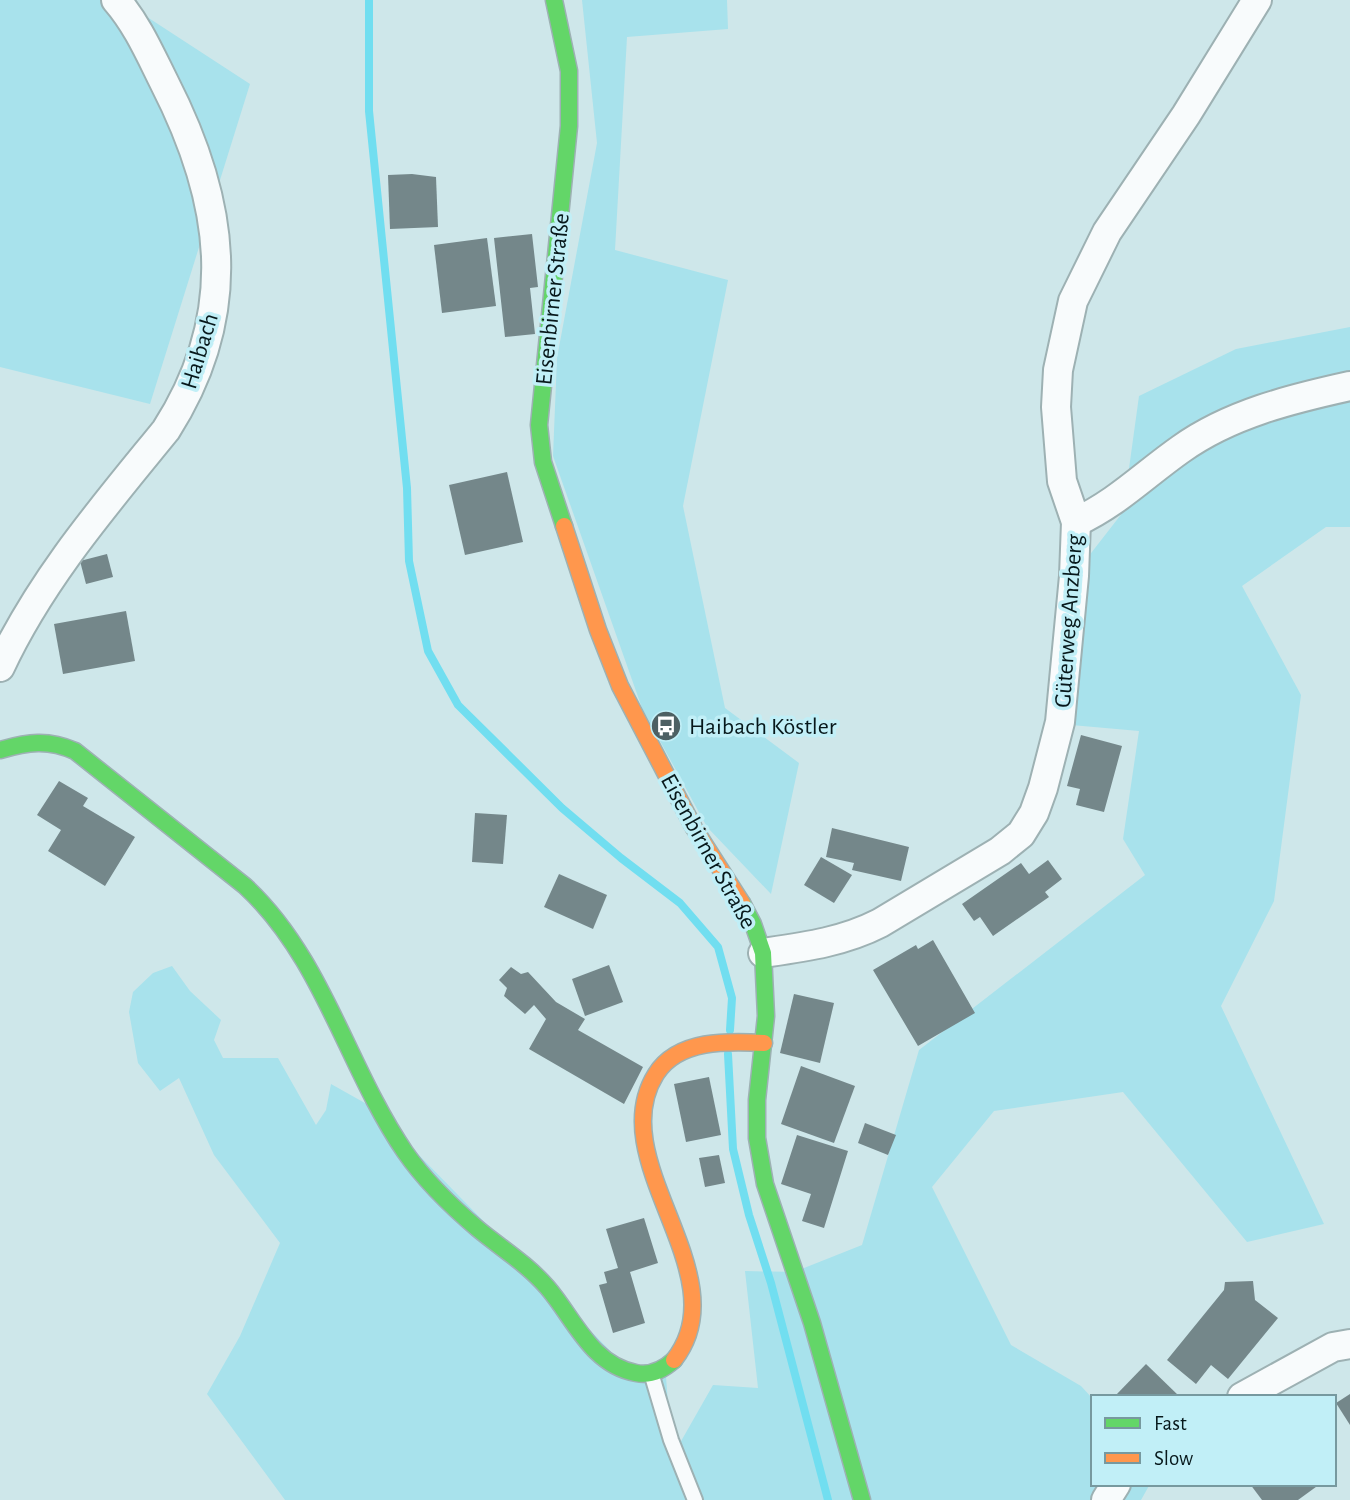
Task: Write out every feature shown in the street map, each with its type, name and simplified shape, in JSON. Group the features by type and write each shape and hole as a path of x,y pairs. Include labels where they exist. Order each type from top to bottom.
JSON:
{"main road":[{"name":"Eisenbirner Straße","path":"554,0 569,71 569,126 539,425 543,462 597,630 620,686 694,828 730,882 753,925 763,953 766,992 764,1043 757,1100 757,1138 765,1184 812,1323 862,1500"},
{"path":"0,750 41,740 58,743 75,751 189,839 267,907 290,937 311,972 379,1110 408,1156 474,1225 546,1286 590,1346 607,1362 635,1374 651,1375 670,1364 684,1345 690,1325 691,1302 685,1263 644,1138 646,1092 666,1060 677,1053 720,1042 764,1043"}],"street":[{"name":"Haibach","path":"0,667 26,614 48,580 166,430 182,404 195,376 212,316 216,247 206,182 181,114 141,36 116,0"},
{"name":"Güterweg Anzberg","path":"763,953 835,941 860,933 1000,851 1021,834 1034,813 1060,722 1074,576 1076,522 1062,481 1056,407 1058,370 1073,301 1107,232 1186,115 1257,0"},
{"path":"1076,522 1121,497 1181,449 1215,427 1266,407 1350,386"},
{"path":"1246,1395 1333,1348 1350,1344"}],"lane":[{"path":"651,1375 671,1440 695,1500"}],"shaded area":[{"path":"0,0 121,0 250,84 150,404 0,367"},
{"path":"582,0 727,0 728,29 627,37 615,250 728,280 683,506 725,708 799,763 771,894 707,827 642,708 553,456 557,358 597,143"},
{"path":"1350,327 1350,527 1326,527 1242,586 1301,695 1274,901 1221,1006 1324,1224 1247,1242 1123,1092 994,1111 932,1187 1011,1345 1081,1386 1091,1397 1091,1486 1149,1486 1141,1500 285,1500 207,1394 240,1336 280,1243 214,1155 179,1078 160,1091 138,1063 129,1012 133,992 153,973 172,966 190,991 221,1020 214,1040 223,1058 278,1058 316,1125 326,1110 331,1084 372,1107 626,1367 665,1362 669,1418 680,1443 713,1385 758,1388 745,1271 794,1272 862,1245 919,1050 1145,875 1123,839 1139,731 1060,724 1081,566 1123,512 1139,396 1236,349"}],"building":[{"path":"388,175 436,177 438,227 390,229"},
{"path":"532,234 538,287 530,288 535,334 505,337 494,238"},
{"path":"487,238 496,306 442,313 434,245"},
{"path":"507,472 523,542 465,555 449,485"},
{"path":"107,554 113,577 86,584 80,561"},
{"path":"126,611 135,661 63,674 54,624"},
{"path":"1081,735 1122,746 1104,812 1076,805 1080,789 1067,786"},
{"path":"59,781 88,798 83,806 135,837 105,886 48,851 61,830 37,815"},
{"path":"475,813 507,815 503,864 472,862"},
{"path":"832,828 909,847 901,881 852,870 854,863 826,857"},
{"path":"821,857 852,875 834,903 804,885"},
{"path":"1048,860 1062,879 1045,892 1049,897 993,936 980,917 974,921 962,904 1021,863 1029,874"},
{"path":"559,874 607,895 593,929 544,907"},
{"path":"933,940 975,1013 918,1046 873,970 916,945 918,949"},
{"path":"609,965 623,1002 585,1016 572,979"},
{"path":"511,967 521,974 528,972 556,1002 585,1019 578,1030 643,1067 624,1104 529,1049 546,1019 534,1005 525,1014 504,996 507,988 499,980"},
{"path":"794,994 834,1003 820,1063 780,1053"},
{"path":"801,1066 855,1086 834,1143 781,1124"},
{"path":"709,1077 721,1135 686,1142 674,1084"},
{"path":"865,1123 896,1135 888,1155 858,1143"},
{"path":"797,1135 848,1151 824,1228 802,1221 811,1194 781,1184"},
{"path":"719,1155 725,1183 705,1187 699,1158"},
{"path":"644,1218 658,1263 630,1272 645,1323 613,1333 599,1285 607,1283 604,1272 618,1268 606,1229"},
{"path":"1253,1281 1255,1300 1278,1318 1228,1379 1211,1365 1196,1384 1167,1360 1224,1290 1225,1282"},
{"path":"1146,1364 1178,1395 1116,1395"},
{"path":"1350,1394 1350,1425 1336,1403"},
{"path":"1252,1486 1317,1486 1298,1500 1262,1500"}],"waterway":[{"path":"369,0 369,111 407,488 409,561 428,651 458,705 562,808 680,903 718,947 732,998 730,1030"},
{"path":"728,1054 733,1149 828,1500"}],"traffic: fast":[{"path":"554,0 569,71 569,126 539,425 543,462 564,526"},
{"path":"0,750 38,743 75,751 245,886 272,915 295,946 315,979 385,1119 405,1152 430,1183 468,1221 547,1287 585,1339 607,1361 620,1368 647,1374 666,1367 674,1360"},
{"path":"742,903 763,953 766,1016 757,1100 757,1138 765,1184 812,1323 862,1500"}],"traffic: slow":[{"path":"564,526 598,630 620,686 694,828 742,903"},
{"path":"674,1360 690,1327 692,1292 683,1255 655,1180 645,1143 644,1108 656,1074 677,1054 690,1048 720,1043 764,1043"}],"place":[{"name":"Haibach Köstler","path":"666,726"}]}
